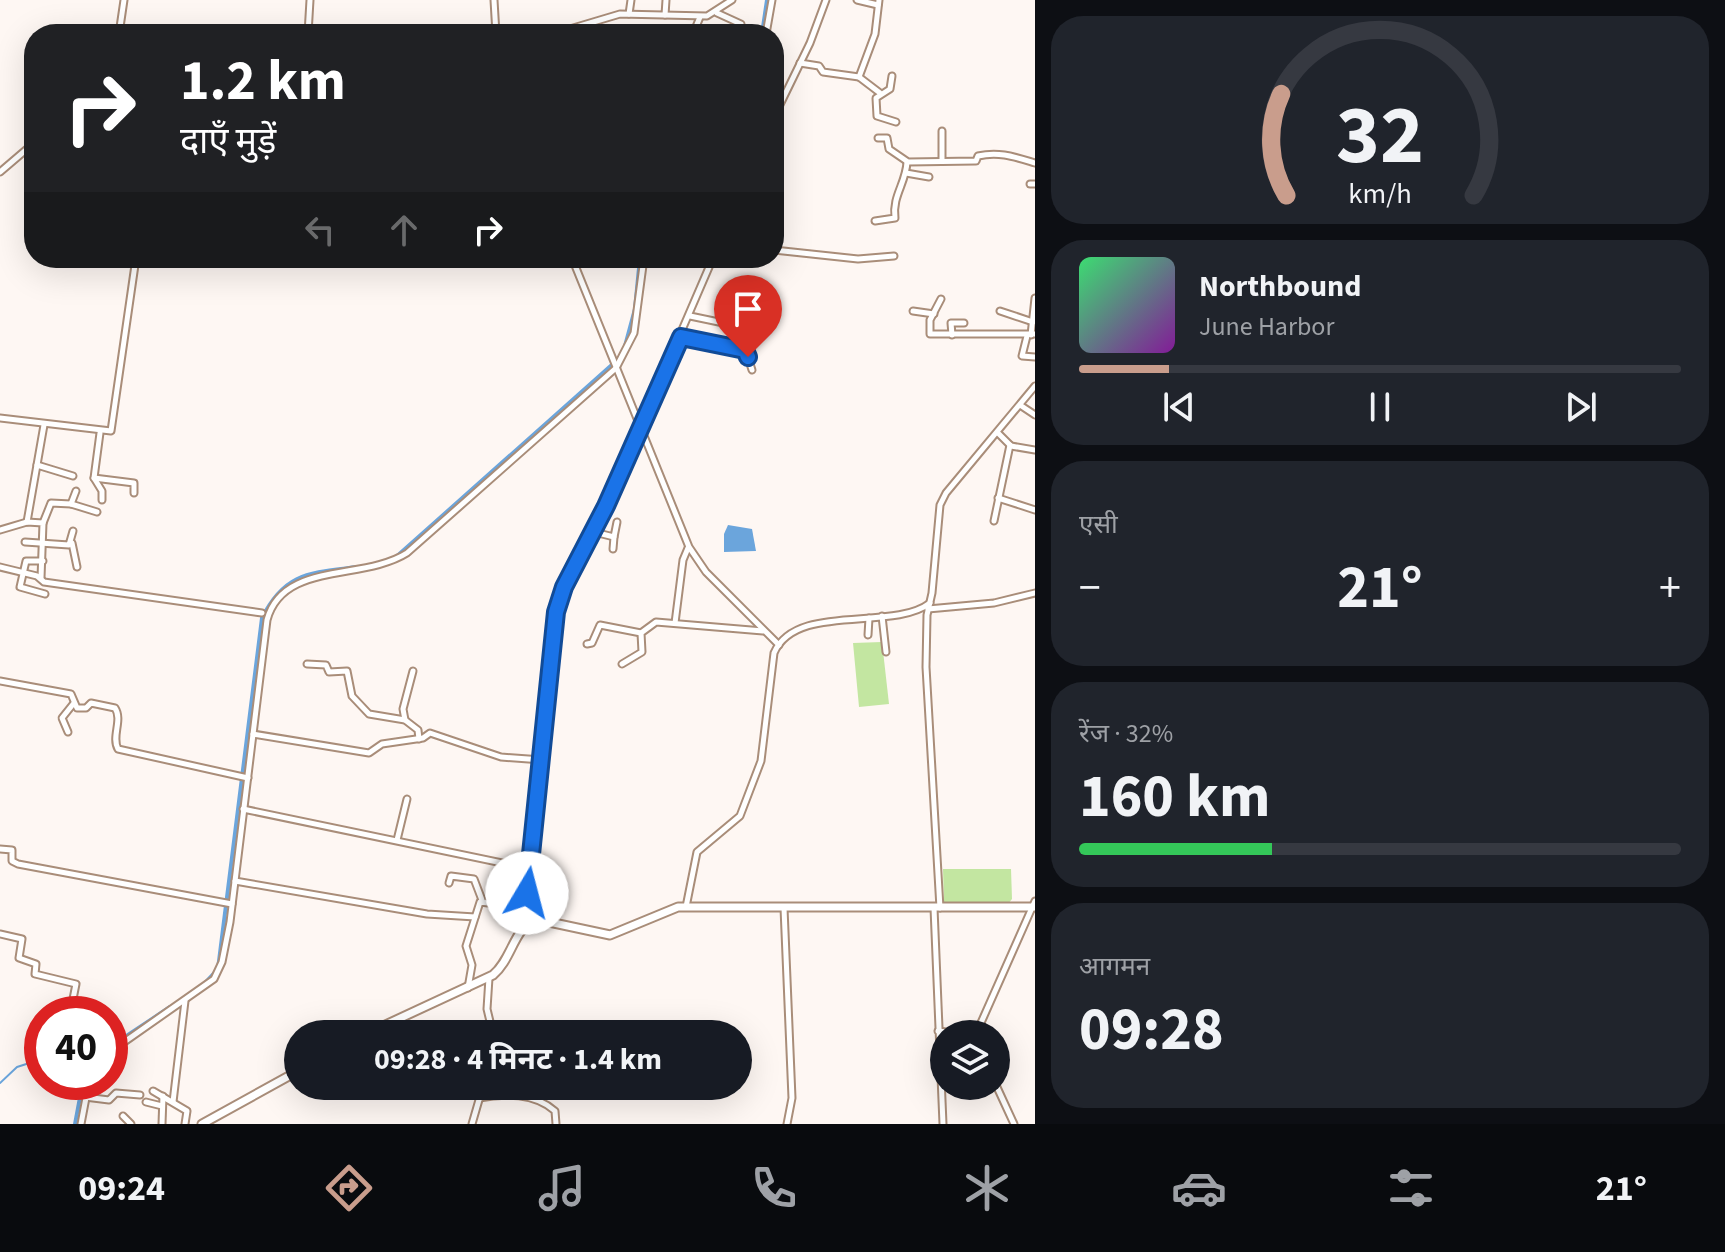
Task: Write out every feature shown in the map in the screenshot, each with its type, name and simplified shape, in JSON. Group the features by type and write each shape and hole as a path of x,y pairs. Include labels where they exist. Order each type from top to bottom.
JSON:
{"main road":[{"path":"398,1020 489,978 506,962 523,926 532,920 545,919 610,935 657,913 686,907 937,908 1034,905"},
{"path":"202,1124 284,1079"}],"street":[{"path":"120,24 124,0"},
{"path":"309,24 310,0"},
{"path":"494,0 495,24"},
{"path":"629,14 631,0"},
{"path":"665,15 666,0"},
{"path":"588,24 629,14 700,17 717,13 732,0"},
{"path":"768,24 772,0"},
{"path":"784,96 826,0"},
{"path":"857,0 878,2 875,34 859,77"},
{"path":"717,13 741,24"},
{"path":"697,24 700,17"},
{"path":"800,63 819,66 823,72 859,77 881,93"},
{"path":"892,76 890,89 876,98 878,119 896,122"},
{"path":"942,131 942,160"},
{"path":"878,138 887,138 889,149 907,162 976,161 977,157 986,154 1011,155 1035,163"},
{"path":"0,172 24,152"},
{"path":"875,221 895,218 893,201 906,173 907,162"},
{"path":"906,173 929,177"},
{"path":"784,251 858,259 894,256"},
{"path":"0,418 100,433 112,429 135,268"},
{"path":"576,268 689,547 706,572 780,646"},
{"path":"128,1040 185,1001 219,972 228,903 235,881 244,777 253,734 267,620 278,598 302,581 373,569 397,559 614,364 633,337 640,306 643,268"},
{"path":"532,920 527,908 556,612 564,587 594,532 709,268"},
{"path":"1035,298 1031,335 1022,356 1035,357"},
{"path":"941,299 929,332 1031,335"},
{"path":"692,311 738,326 750,325 752,339"},
{"path":"913,311 934,314"},
{"path":"1000,311 1033,322"},
{"path":"952,335 951,323 964,323"},
{"path":"738,326 752,370"},
{"path":"681,337 745,350"},
{"path":"938,1020 937,908 926,667 941,501 1035,386"},
{"path":"1020,405 1035,415"},
{"path":"27,522 44,425"},
{"path":"100,433 94,478 103,493 102,500"},
{"path":"998,433 1010,445 1035,450"},
{"path":"994,521 1010,445"},
{"path":"37,465 73,476"},
{"path":"94,478 134,483 134,493"},
{"path":"71,504 76,491"},
{"path":"998,498 1035,510"},
{"path":"41,578 43,523 51,503 71,504 97,512"},
{"path":"0,530 27,522 43,523"},
{"path":"613,549 617,522"},
{"path":"73,531 77,567"},
{"path":"594,532 614,537"},
{"path":"25,542 72,543"},
{"path":"675,623 683,560 689,547"},
{"path":"43,561 26,561 21,589 45,594"},
{"path":"0,567 50,583 262,613"},
{"path":"686,907 697,852 737,821 761,761 774,653 787,637 823,623 913,614 930,606 973,606 1035,593"},
{"path":"882,616 886,652"},
{"path":"868,635 869,618"},
{"path":"587,644 592,643 600,625 641,633 656,622 764,631"},
{"path":"622,664 642,652 641,633"},
{"path":"307,664 326,665 329,672 347,671 352,696 369,714 405,720 418,730 419,739"},
{"path":"405,720 403,709 413,671"},
{"path":"0,681 71,694 80,708 91,703 117,709 115,743 118,749 244,777"},
{"path":"68,732 62,718 74,703"},
{"path":"253,734 369,753 382,744 419,739 430,733 501,757 542,760"},
{"path":"397,840 407,799"},
{"path":"243,809 531,869"},
{"path":"0,849 12,850 12,861 18,864 228,903"},
{"path":"449,883 451,876 474,879 482,900 466,946 472,965 468,989"},
{"path":"497,877 503,881 497,902"},
{"path":"235,881 427,914 475,917"},
{"path":"482,900 527,908"},
{"path":"982,1020 1034,905"},
{"path":"784,908 792,1098 787,1124"},
{"path":"0,934 22,939 19,958 36,964 35,974 76,984 74,996"},
{"path":"489,978 487,1009 490,1020"},
{"path":"173,1102 185,1001"},
{"path":"153,1091 187,1111 185,1124"},
{"path":"128,1094 140,1095"},
{"path":"162,1124 163,1096"},
{"path":"81,1124 82,1100"},
{"path":"472,1124 478,1100"},
{"path":"529,1100 546,1104 555,1111 556,1124"},
{"path":"942,1100 943,1124"},
{"path":"1003,1100 1014,1124"},
{"path":"146,1102 162,1106"},
{"path":"123,1116 131,1124"}],"green space":[{"path":"882,642 889,704 859,707 853,643"},
{"path":"943,869 1011,869 1012,899 1008,904 944,902"}],"water":[{"path":"728,525 752,529 756,551 724,552 724,534"}],"waterway":[{"path":"763,24 767,0"},
{"path":"625,346 635,309 639,268"},
{"path":"396,557 614,363"},
{"path":"204,984 218,969 262,618 280,591 290,583 312,574 357,567"},
{"path":"128,1035 170,1007"},
{"path":"0,1083 17,1067 24,1065"},
{"path":"75,1124 80,1100"}],"route":[{"path":"527,893 556,612 564,587 594,532 681,337 718,343 731,350 745,350 748,357"}]}
